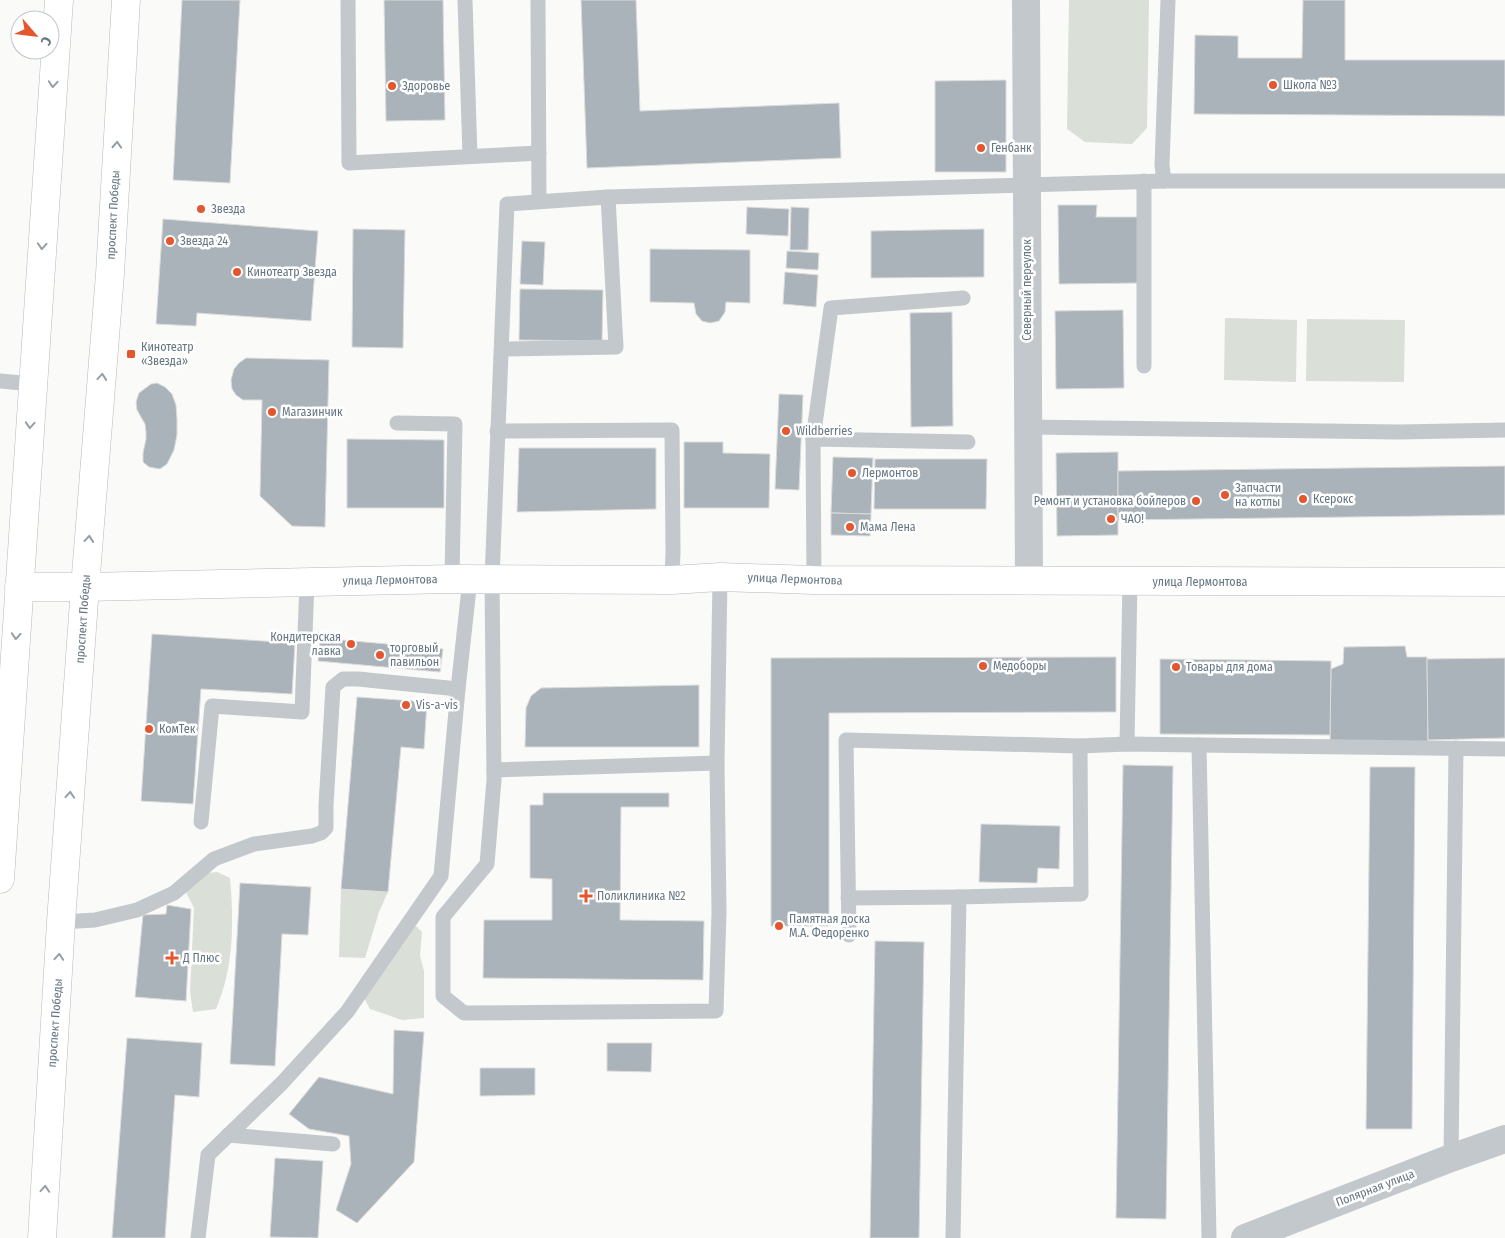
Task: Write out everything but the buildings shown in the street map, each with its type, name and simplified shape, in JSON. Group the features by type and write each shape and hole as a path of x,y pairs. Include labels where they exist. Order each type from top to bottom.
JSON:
{"main road":[{"path":"0,879 59,0"},
{"name":"проспект Победы","path":"42,1238 61,922 110,274 126,0"},
{"name":"улица Лермонтова","path":"19,587 471,579 672,580 720,577 814,580 1505,582"}],"street":[{"name":"Северный переулок","path":"1026,0 1029,581"},
{"name":"Полярная улица","path":"1245,1238 1505,1139"}],"lane":[{"path":"348,0 349,162 539,153"},
{"path":"465,0 470,156"},
{"path":"538,0 539,201"},
{"path":"1164,181 1162,165 1168,0"},
{"path":"1144,181 1144,366"},
{"path":"198,1238 208,1155 282,1083 348,1012 441,876 458,690 471,579 497,431 507,204 608,197 1144,181 1505,181"},
{"path":"502,349 616,347 608,197"},
{"path":"814,580 813,439 831,308 963,298"},
{"path":"0,381 33,384"},
{"path":"397,423 455,424 494,770 487,864 443,916 443,996 464,1013 716,1011 719,912 717,763 720,577"},
{"path":"1027,427 1400,432 1505,430"},
{"path":"497,431 672,430 672,580"},
{"path":"813,439 968,442"},
{"path":"1127,744 1130,581"},
{"path":"201,822 212,706 302,712 307,582"},
{"path":"61,922 95,920 137,910 174,893 214,859 254,844 312,836 321,833 326,828 333,687 343,679 458,690"},
{"path":"849,935 846,740 1080,746 1127,744 1505,748"},
{"path":"1199,745 1209,1238"},
{"path":"848,898 1081,894 1080,746"},
{"path":"1451,1158 1456,748"},
{"path":"494,770 717,763"},
{"path":"953,1238 959,897"},
{"path":"228,1135 333,1144"}],"shaded area":[{"path":"1069,0 1149,0 1147,128 1132,144 1085,142 1067,129"},
{"path":"1225,318 1297,320 1296,382 1224,380"},
{"path":"1307,319 1405,320 1404,382 1306,381"},
{"path":"217,872 230,878 232,928 229,961 222,993 216,1009 193,1012 190,992 194,908 185,890 206,873"},
{"path":"341,889 388,892 379,912 365,958 339,957"},
{"path":"416,926 422,932 420,956 424,971 424,1018 402,1020 370,1009 364,998 411,927"}],"place":[{"name":"Школа №3","path":"1273,85"},
{"name":"Здоровье","path":"392,86"},
{"name":"Генбанк","path":"981,148"},
{"name":"Звезда","path":"201,209"},
{"name":"Звезда 24","path":"170,241"},
{"name":"Кинотеатр Звезда","path":"237,272"},
{"name":"Кинотеатр «Звезда»","path":"131,354"},
{"name":"Магазинчик","path":"272,412"},
{"name":"Wildberries","path":"786,431"},
{"name":"Лермонтов","path":"852,473"},
{"name":"Запчасти на котлы","path":"1225,495"},
{"name":"Ксерокс","path":"1303,499"},
{"name":"Ремонт и установка бойлеров","path":"1196,501"},
{"name":"ЧАО!","path":"1111,519"},
{"name":"Мама Лена","path":"850,527"},
{"name":"Кондитерская лавка","path":"351,644"},
{"name":"торговый павильон","path":"380,655"},
{"name":"Медоборы","path":"983,666"},
{"name":"Товары для дома","path":"1176,667"},
{"name":"Vis-a-vis","path":"406,705"},
{"name":"КомТек","path":"149,729"},
{"name":"Поликлиника №2","path":"586,896"},
{"name":"Памятная доска М.А. Федоренко","path":"779,926"},
{"name":"Д Плюс","path":"172,958"}]}
